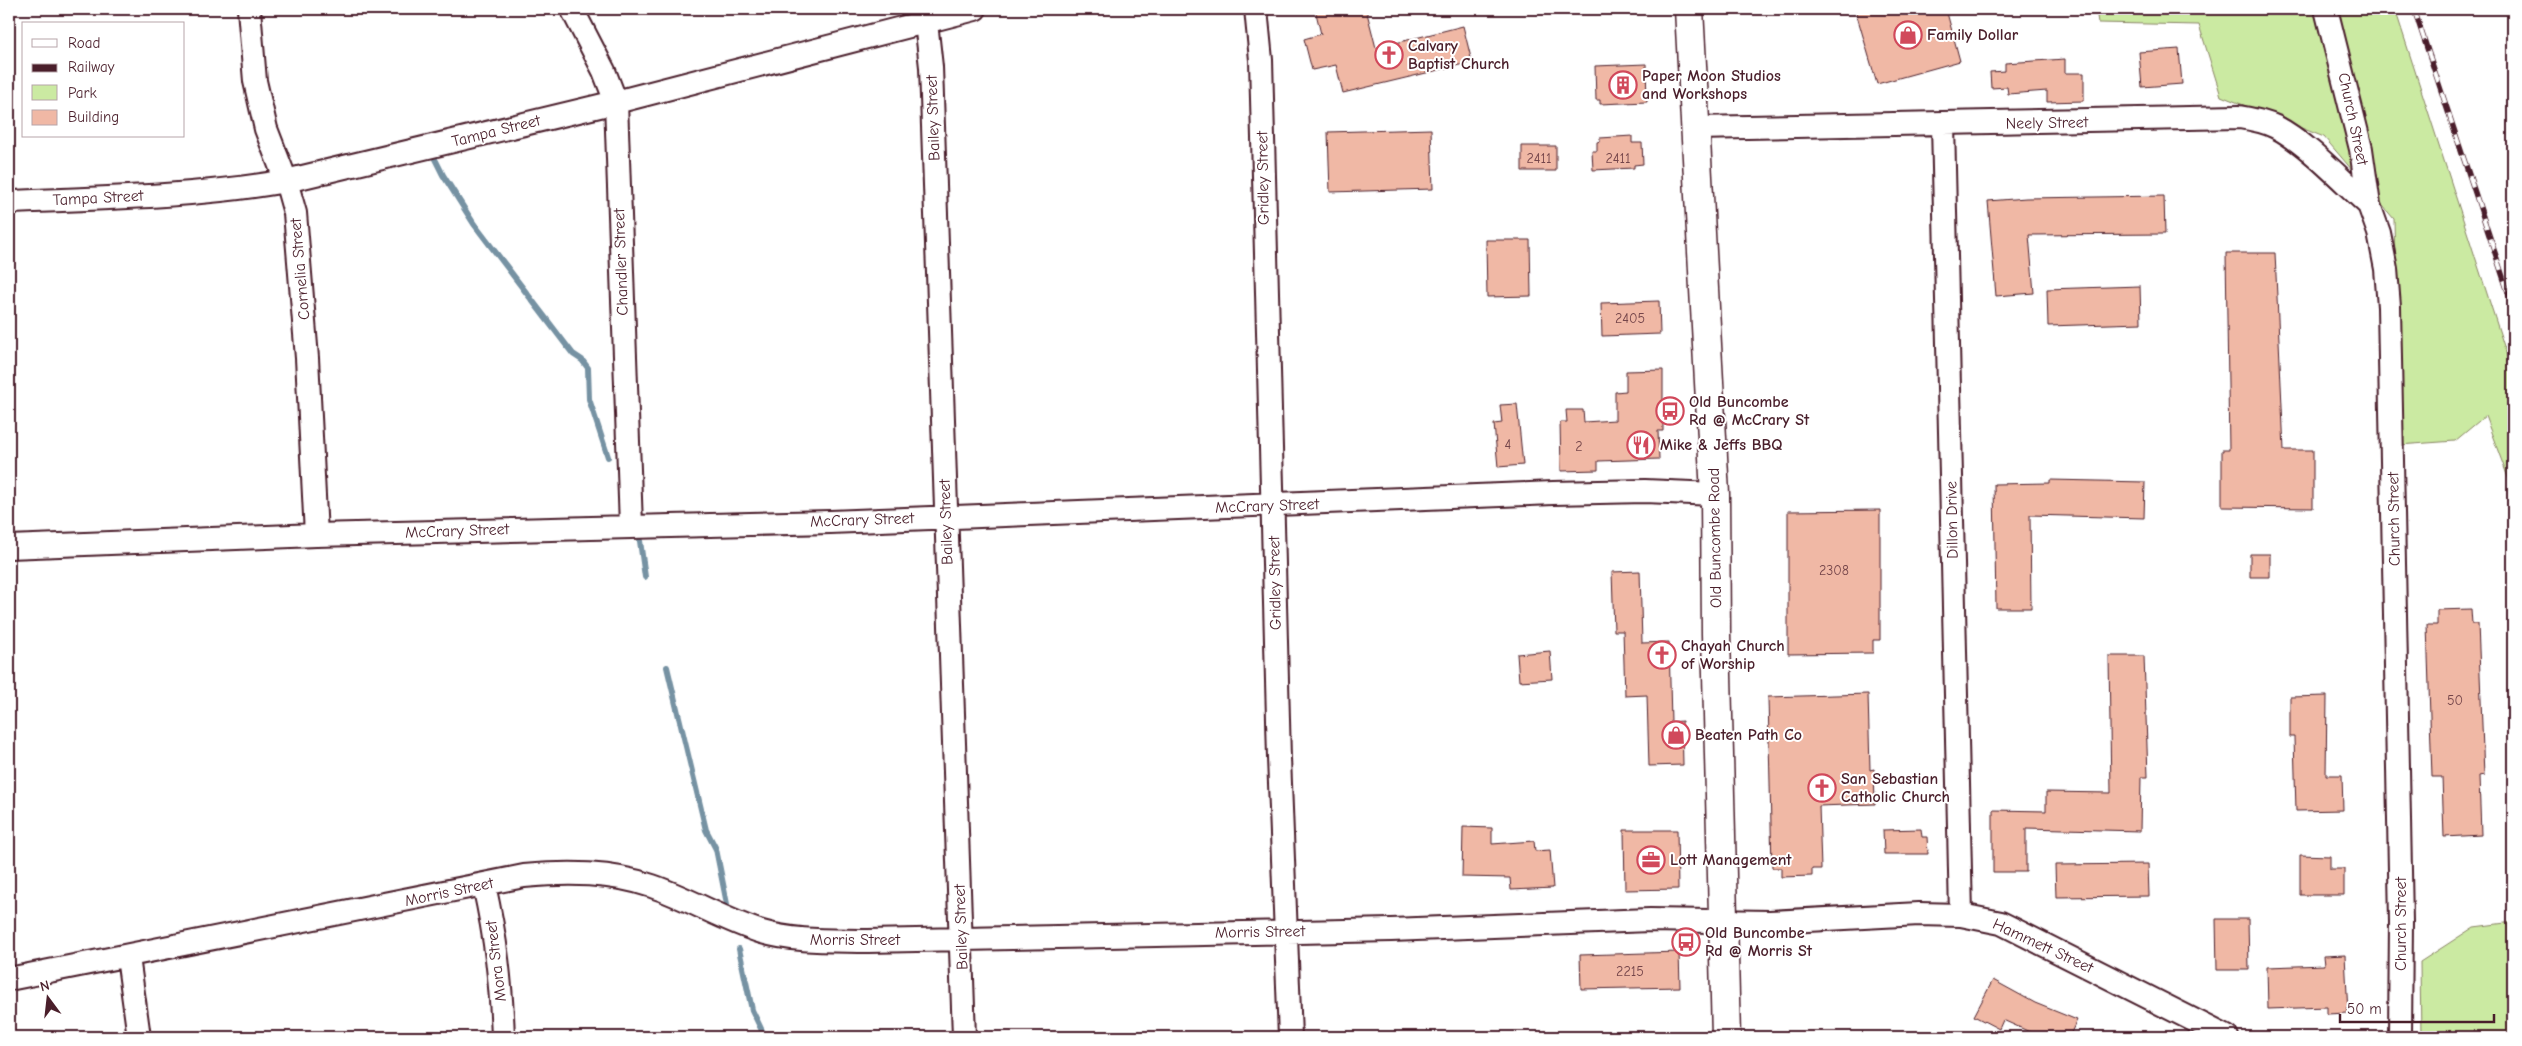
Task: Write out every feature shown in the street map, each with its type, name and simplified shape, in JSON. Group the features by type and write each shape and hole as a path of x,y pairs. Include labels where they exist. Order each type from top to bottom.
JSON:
{"street":[{"name":"Cornelia Street","path":"249,9 255,82 266,129 286,181 295,213 299,244 316,535"},
{"name":"Chandler Street","path":"572,9 604,71 616,102 631,526"},
{"name":"Tampa Street","path":"9,202 159,195 254,187 286,181 616,102 923,15 975,9"},
{"name":"Gridley Street","path":"1256,9 1261,60 1285,932 1290,1037"},
{"name":"Old Buncombe Road","path":"1689,9 1715,494 1726,1037"},
{"name":"Church Street","path":"2326,9 2361,149 2368,205 2379,233 2386,269 2389,307 2401,876 2400,1037"},
{"name":"Bailey Street","path":"923,15 931,67 964,1037"},
{"name":"Neely Street","path":"1696,128 2239,117 2260,121 2277,128 2297,141 2368,205"},
{"name":"Dillon Drive","path":"1943,124 1961,915"},
{"name":"McCrary Street","path":"9,547 316,535 1273,506 1562,493 1645,491 1715,494"},
{"name":"Morris Street","path":"9,980 542,874 606,875 653,887 742,925 804,940 868,941 1391,930 1650,920 1723,921"},
{"name":"Mora Street","path":"484,885 494,931 501,978 503,1037"},
{"name":"Hammett Street","path":"1723,921 1770,922 1919,914 1961,915 2001,923 2227,1037"},
{"path":"128,957 139,1037"}],"green space":[{"path":"2096,9 2395,9 2513,374 2513,491 2485,416 2455,441 2399,445 2394,219 2324,137 2221,96 2199,25 2098,23"},
{"path":"2513,922 2513,1037 2421,1037 2420,962 2474,927"}],"building":[{"name":"Calvary Baptist Church","path":"1315,9 1366,9 1376,48 1463,26 1472,62 1343,93 1336,65 1312,70 1304,39 1321,34"},
{"name":"Family Dollar","path":"1855,9 1946,9 1960,61 1877,84"},
{"path":"2179,49 2182,84 2142,87 2139,52"},
{"path":"2065,59 2065,73 2084,73 2084,101 2047,102 2047,91 2008,94 2007,87 1991,88 1990,72 2005,71 2005,63"},
{"name":"Paper Moon Studios and Workshops","path":"1646,64 1647,102 1600,104 1600,100 1596,100 1595,66"},
{"path":"1431,129 1433,189 1330,192 1328,132"},
{"path":"1632,136 1632,143 1642,143 1643,164 1634,165 1634,168 1593,170 1592,151 1597,151 1597,142 1600,141 1600,138"},
{"path":"1522,146 1556,146 1556,171 1522,171"},
{"path":"2164,196 2165,234 2029,235 2034,293 1996,296 1988,201 2026,198"},
{"path":"1486,240 1530,240 1531,296 1487,297"},
{"path":"2226,253 2275,253 2284,450 2313,450 2313,508 2222,507 2222,450 2229,450"},
{"path":"2140,286 2141,323 2048,326 2047,289"},
{"path":"1659,301 1660,334 1602,336 1601,303"},
{"path":"1663,370 1663,431 1658,431 1659,459 1598,461 1598,470 1561,471 1560,422 1567,422 1566,410 1583,410 1584,422 1615,420 1615,392 1626,391 1626,371"},
{"path":"1517,404 1523,465 1498,467 1494,424 1502,423 1500,405"},
{"path":"2050,480 2145,482 2144,518 2030,515 2031,608 1996,608 1994,484 2050,483"},
{"path":"1880,510 1880,640 1873,640 1873,653 1788,654 1788,511"},
{"path":"2250,554 2270,554 2270,577 2250,577"},
{"path":"1640,571 1642,643 1669,642 1671,722 1682,721 1683,765 1649,766 1647,695 1625,696 1623,631 1614,631 1612,572"},
{"path":"2471,609 2472,624 2478,624 2484,775 2479,776 2481,835 2444,837 2442,777 2432,777 2427,625 2437,625 2437,610"},
{"path":"1550,651 1552,679 1519,681 1517,654"},
{"path":"2109,656 2144,656 2148,777 2141,777 2140,831 2026,828 2026,872 1993,872 1993,810 2046,811 2046,792 2111,793"},
{"name":"San Sebastian Catholic Church","path":"1868,694 1870,770 1874,769 1875,804 1819,806 1821,869 1812,869 1812,876 1781,877 1781,868 1772,868 1768,697"},
{"path":"2327,696 2326,775 2342,775 2343,810 2296,811 2294,737 2290,737 2290,697"},
{"path":"1463,827 1492,828 1492,844 1534,841 1535,851 1550,850 1553,888 1511,890 1510,878 1462,877"},
{"path":"1921,829 1922,837 1927,837 1928,854 1884,854 1883,830"},
{"name":"Lott Management","path":"1624,830 1677,830 1678,889 1625,890"},
{"path":"2300,855 2330,856 2330,869 2344,869 2344,895 2300,895"},
{"path":"2148,864 2149,896 2056,897 2055,865"},
{"path":"2216,919 2248,919 2249,970 2217,970"},
{"path":"1679,952 1680,987 1581,989 1580,955"},
{"path":"2345,955 2348,1013 2327,1014 2327,1007 2268,1009 2267,967 2325,965 2324,956"},
{"path":"1993,980 2035,1003 2077,1020 2069,1037 2041,1037 2003,1020 1999,1029 1974,1016"}],"waterway":[{"path":"435,159 474,224 573,354 582,360 588,368 589,399 608,457"},
{"path":"640,541 645,577"},
{"path":"667,667 706,830 716,849 727,904"},
{"path":"739,949 752,1010 765,1037"}],"railway":[{"path":"2414,9 2513,307"}],"place":[{"name":"Family Dollar","path":"1908,35"},
{"name":"Calvary Baptist Church","path":"1389,55"},
{"name":"Paper Moon Studios and Workshops","path":"1623,85"},
{"name":"Old Buncombe Rd @ McCrary St","path":"1670,411"},
{"name":"Mike & Jeffs BBQ","path":"1641,445"},
{"name":"Chayah Church of Worship","path":"1662,655"},
{"name":"Beaten Path Co","path":"1676,735"},
{"name":"San Sebastian Catholic Church","path":"1822,788"},
{"name":"Lott Management","path":"1651,860"},
{"name":"Old Buncombe Rd @ Morris St","path":"1686,942"}]}
